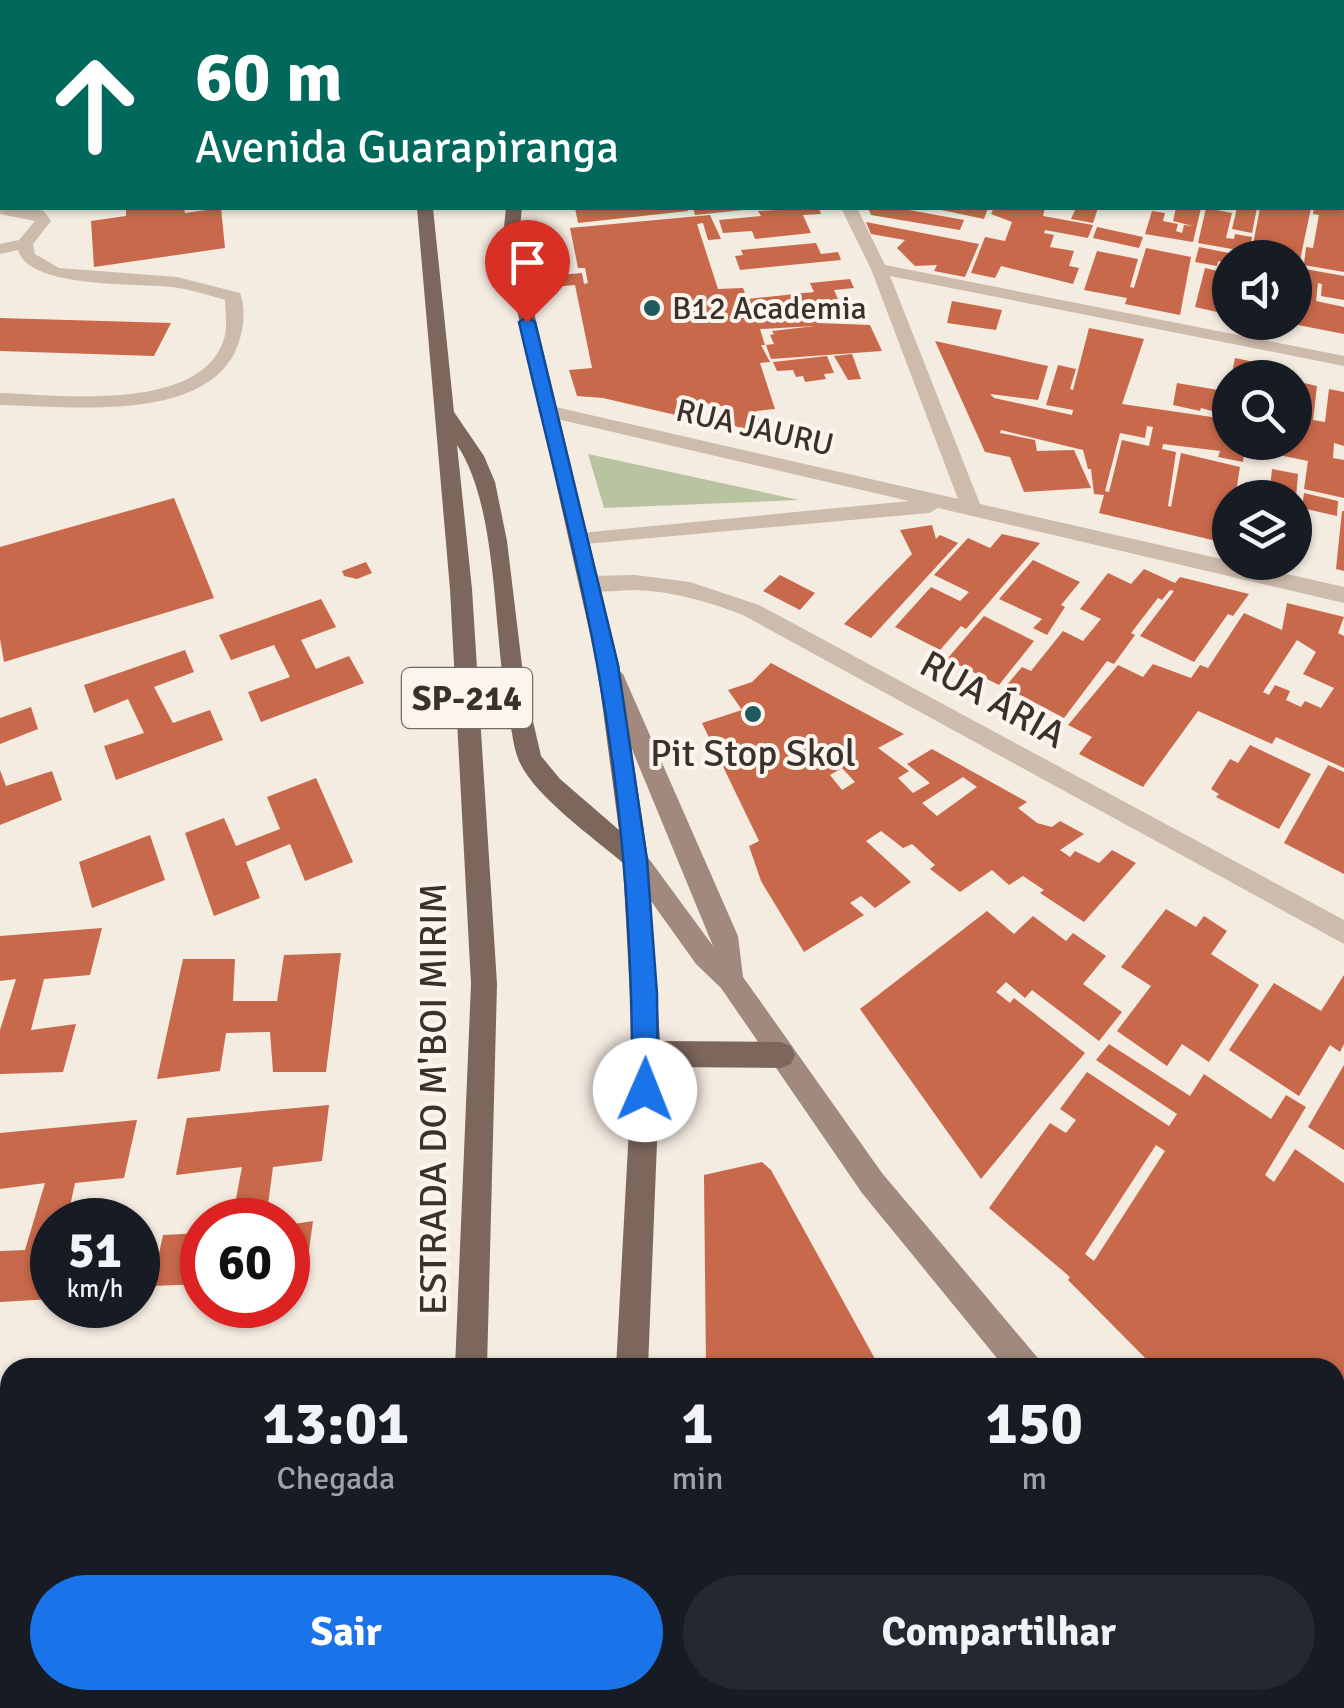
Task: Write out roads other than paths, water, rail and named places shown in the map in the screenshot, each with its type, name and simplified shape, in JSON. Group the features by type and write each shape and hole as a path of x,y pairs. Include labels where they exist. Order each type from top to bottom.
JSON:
{"main road":[{"name":"ESTRADA DO M'BOI MIRIM","path":"425,210 461,589 484,984 471,1358"},
{"path":"514,210 520,292 608,665 635,860 647,1054 632,1358"},
{"path":"444,412 474,456 485,482 497,540 513,682 530,759 552,786 635,860 705,956 730,980 872,1183 1018,1358"},
{"path":"608,665 726,936 730,980"},
{"path":"647,1054 781,1055"}],"street":[{"path":"0,249 25,244 43,221 38,214 8,210"},
{"path":"851,210 972,509"},
{"path":"0,399 156,399 185,389 213,372 235,343 238,319 234,297 177,282 54,273 27,256 25,244"},
{"path":"878,269 1344,360"},
{"name":"RUA JAURU","path":"547,411 1344,595"},
{"name":"RUA JAURU","path":"581,540 949,504"},
{"name":"RUA ÁRIA","path":"590,583 671,583 751,610 1344,933"}],"place":[{"name":"B12 Academia","path":"652,308"},
{"name":"Pit Stop Skol","path":"753,714"}]}
